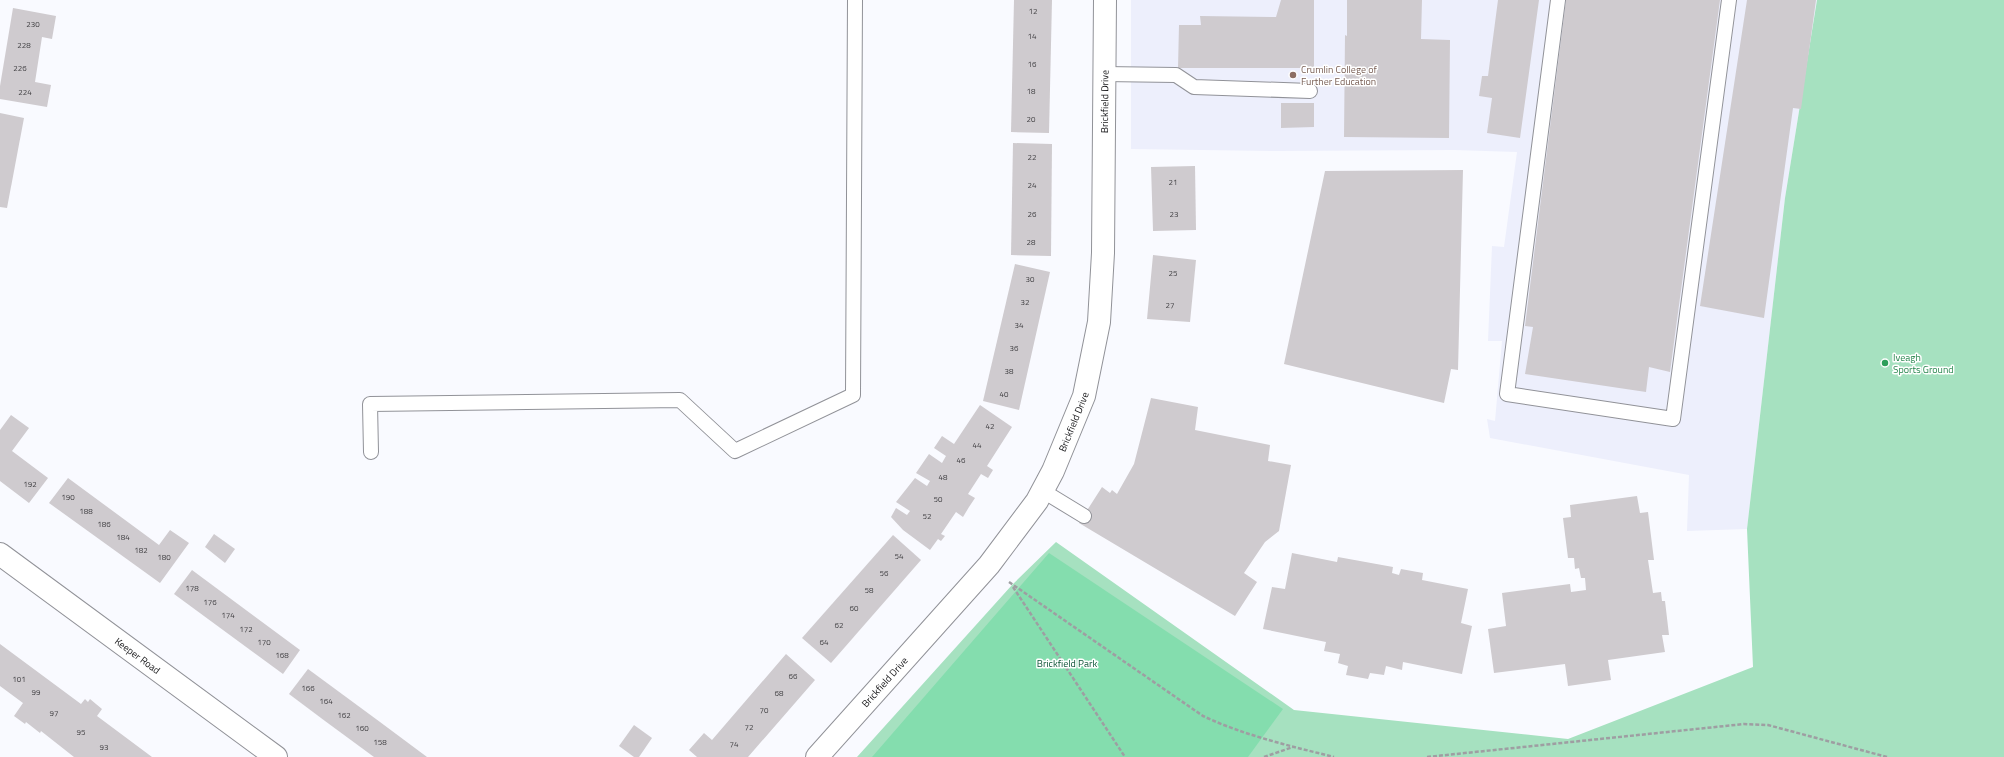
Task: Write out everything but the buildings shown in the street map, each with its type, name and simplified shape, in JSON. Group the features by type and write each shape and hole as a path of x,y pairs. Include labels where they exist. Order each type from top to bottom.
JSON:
{"street":[{"name":"Brickfield Drive","path":"817,757 989,565 1037,501 1053,471 1084,396 1099,322 1102,253 1105,0"},
{"name":"Keeper Road","path":"0,554 276,757"}],"lane":[{"path":"371,452 370,404 680,400 735,451 853,395 855,0"},
{"path":"1558,0 1507,394 1673,419 1729,0"},
{"path":"1104,74 1176,75 1194,87 1310,90"},
{"path":"1042,491 1084,516"}],"path":[{"path":"989,565 1012,585 1203,716 1216,722 1293,747 1334,757"},
{"path":"1012,585 1125,757"},
{"path":"1427,757 1744,724 1768,725 1887,757"},
{"path":"1264,757 1293,747"}],"shaded area":[{"path":"1131,0 1817,0 1785,198 1747,529 1687,531 1689,475 1490,438 1487,419 1495,421 1502,341 1488,341 1492,246 1504,247 1517,152 1454,150 1275,151 1131,149"}],"green space":[{"name":"Iveagh Sports Ground","path":"1817,0 2004,0 2004,757 857,757 1012,585 1056,542 1294,710 1568,739 1753,667 1747,529 1785,198"},
{"name":"Brickfield Park","path":"1049,553 1283,709 1248,757 872,757"}],"place":[{"name":"Crumlin College of Further Education","path":"1293,75"},
{"name":"Iveagh Sports Ground","path":"1885,363"}]}
